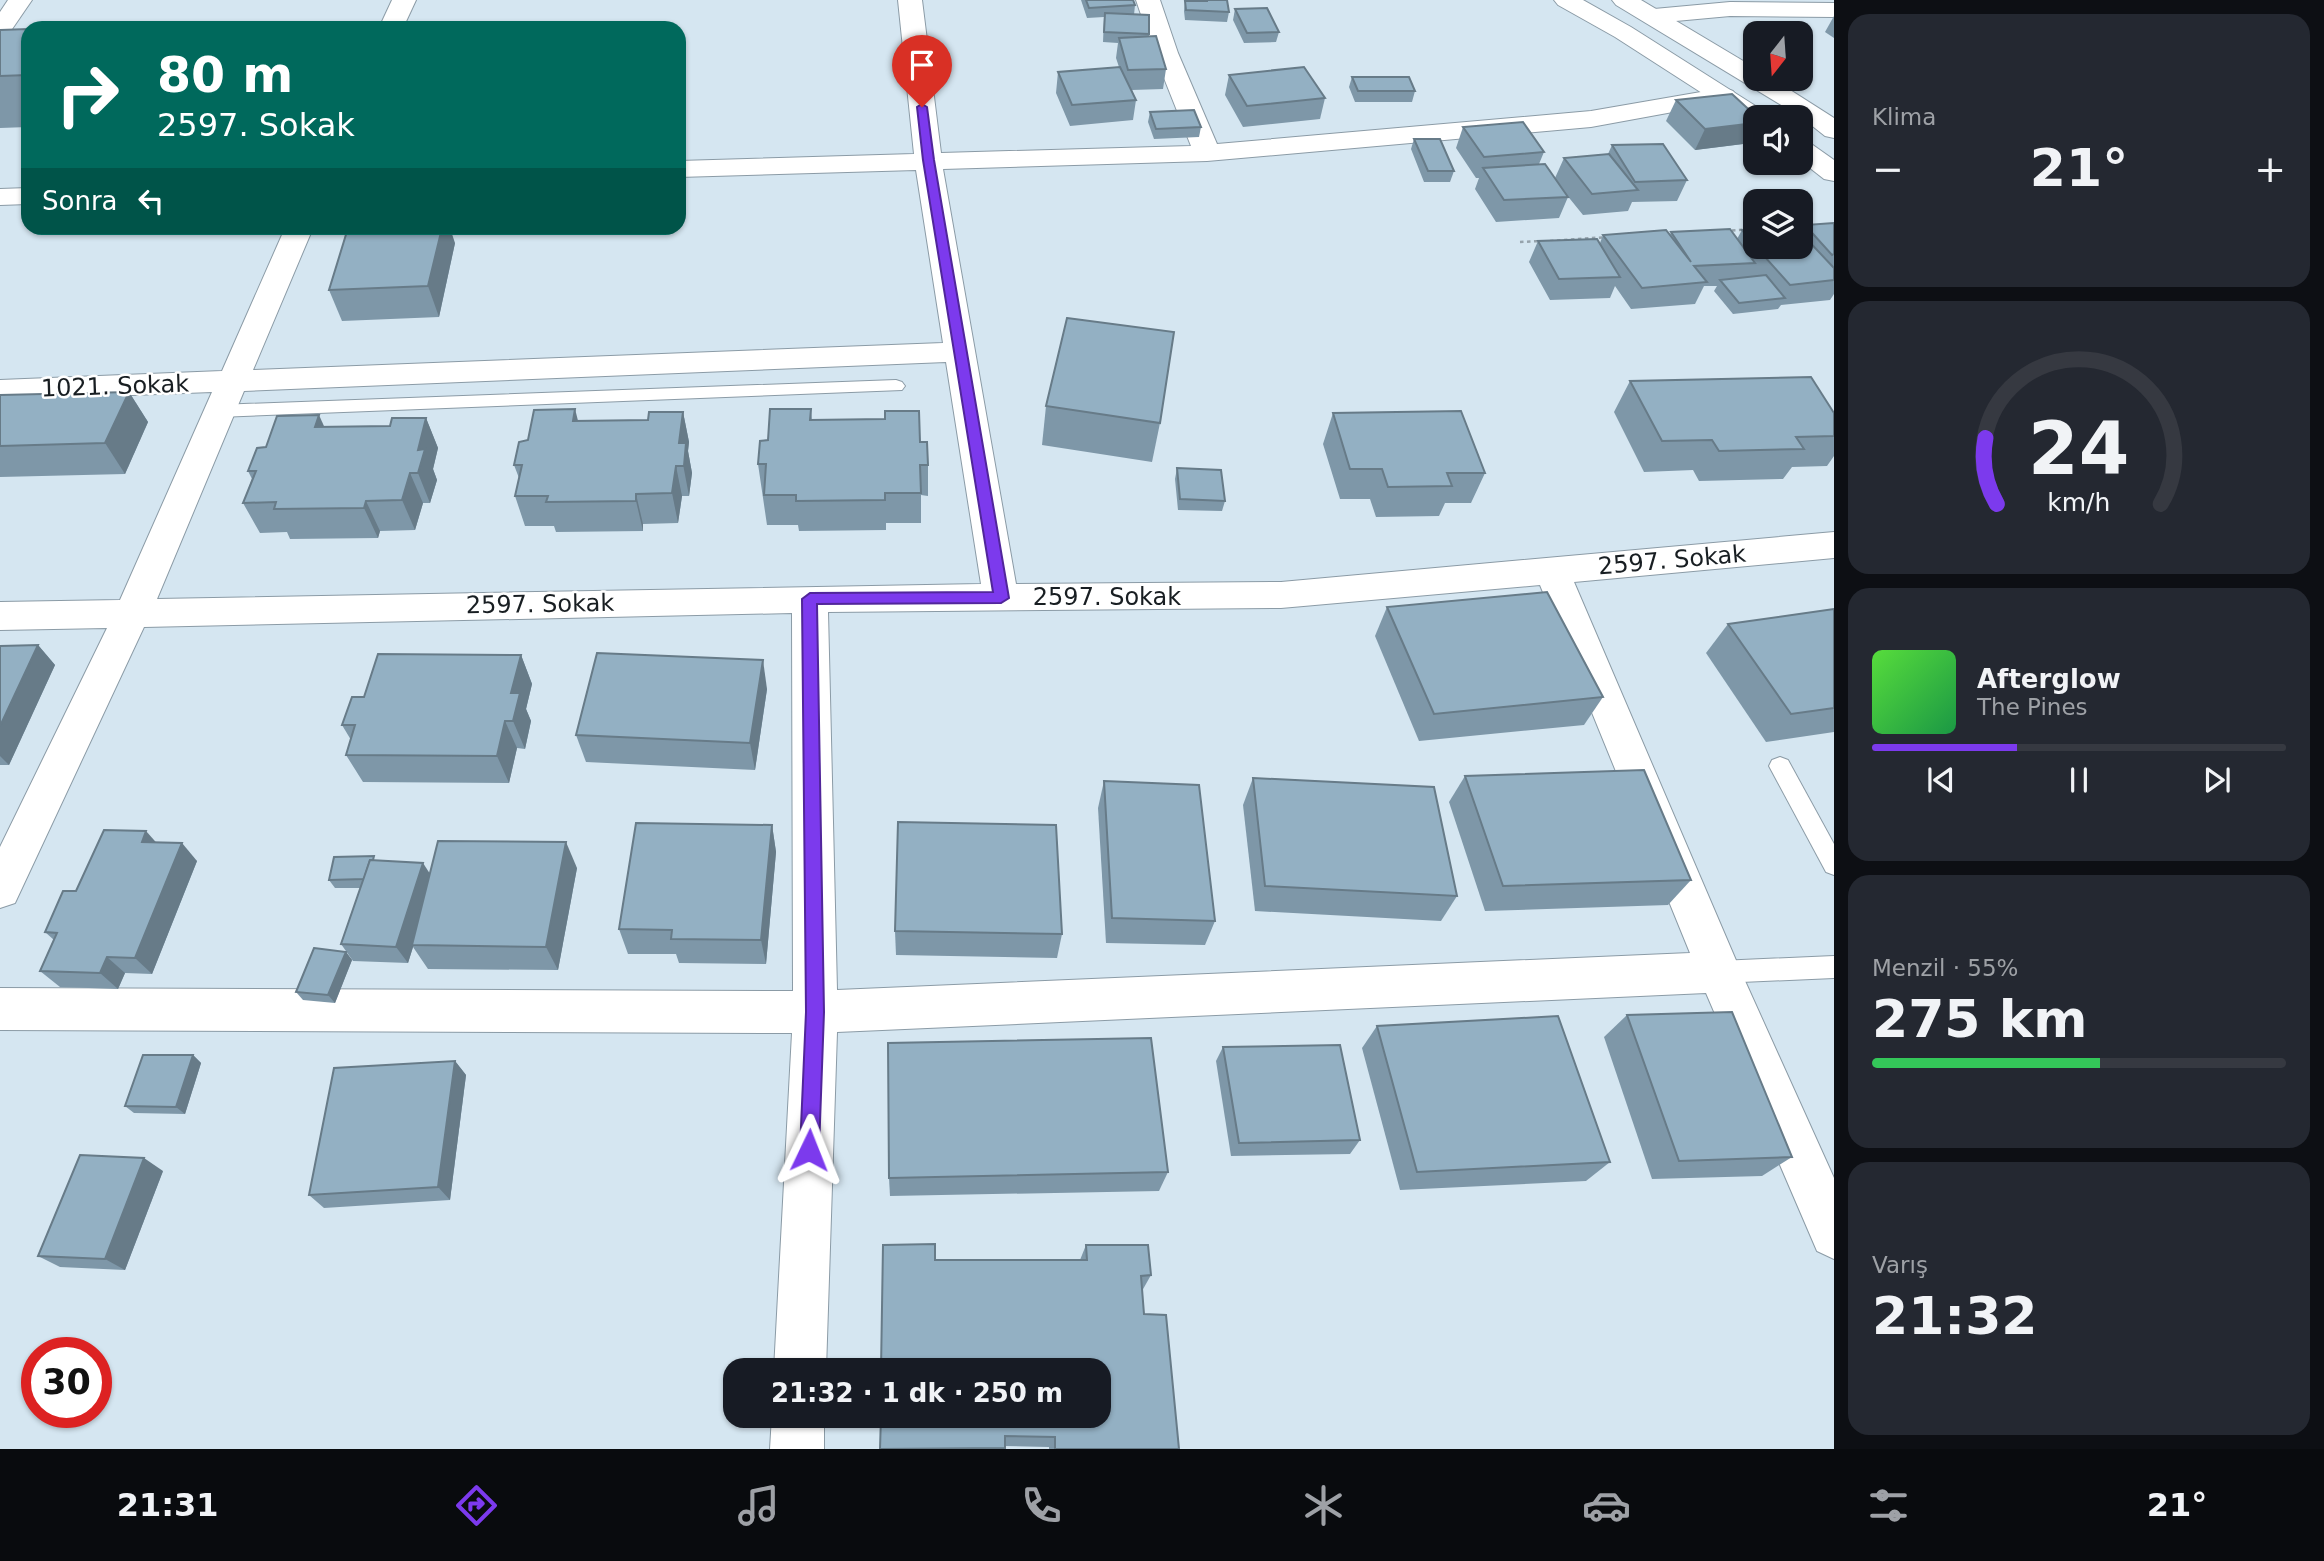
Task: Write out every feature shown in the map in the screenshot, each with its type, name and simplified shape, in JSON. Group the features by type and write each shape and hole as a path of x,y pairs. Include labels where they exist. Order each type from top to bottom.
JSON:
{"street":[{"path":"6,40 20,0"},
{"path":"394,21 404,0"},
{"path":"909,0 928,160 1001,598"},
{"path":"1148,0 1166,53 1207,153"},
{"path":"1566,0 1623,32 1743,108"},
{"path":"1624,0 1743,70"},
{"path":"1654,16 1730,9 1834,10"},
{"path":"1776,91 1834,130"},
{"path":"686,169 1207,153 1591,119 1724,96"},
{"path":"1813,158 1834,173"},
{"path":"0,197 21,196"},
{"path":"0,890 132,612 296,235"},
{"name":"1021. Sokak","path":"0,390 224,397 960,352"},
{"name":"2597. Sokak","path":"0,617 810,599 1281,595 1834,545"},
{"path":"1552,572 1719,972 1834,1234"},
{"path":"801,1358 815,1012 810,599"},
{"path":"0,1009 815,1012 1719,972"},
{"path":"797,1449 798,1428"}],"lane":[{"path":"224,397 896,386"},
{"path":"1780,766 1834,865"},
{"path":"1719,972 1834,967"}],"path":[{"path":"1714,232 1743,230"},
{"path":"1520,242 1617,237"}],"building":[{"path":"1086,0 1133,0 1135,5 1089,8"},
{"path":"1227,0 1229,12 1186,10 1185,1"},
{"path":"1267,8 1279,32 1247,33 1235,9"},
{"path":"1105,13 1149,15 1149,34 1104,32"},
{"path":"21,29 21,75 0,76 0,30"},
{"path":"1156,36 1166,69 1128,70 1119,38"},
{"path":"1120,67 1136,100 1072,105 1058,72"},
{"path":"1304,67 1325,98 1247,106 1229,75"},
{"path":"1352,77 1409,77 1415,91 1358,91"},
{"path":"1732,94 1744,105 1743,124 1705,129 1676,100"},
{"path":"1194,110 1201,127 1156,129 1150,112"},
{"path":"1523,122 1544,152 1484,157 1463,127"},
{"path":"1414,139 1440,139 1454,171 1428,171"},
{"path":"1663,144 1687,180 1635,182 1612,145"},
{"path":"1609,154 1638,190 1592,194 1564,158"},
{"path":"1545,164 1568,197 1504,200 1483,168"},
{"path":"1834,223 1834,254 1832,255 1813,234 1813,224"},
{"path":"1730,229 1743,247 1743,259 1752,259 1755,263 1694,266 1707,282 1642,288 1603,235 1666,230 1691,262 1671,232"},
{"path":"346,235 440,235 428,286 329,290"},
{"path":"1597,239 1620,277 1559,279 1538,241"},
{"path":"1813,246 1834,268 1834,280 1790,285 1767,259 1813,259"},
{"path":"1766,275 1785,298 1739,303 1720,280"},
{"path":"1067,318 1174,332 1160,423 1046,406"},
{"path":"1811,377 1834,413 1834,436 1796,437 1804,449 1719,451 1712,440 1662,441 1630,381"},
{"path":"129,392 105,443 0,446 0,395"},
{"path":"575,409 573,421 648,420 649,412 683,412 679,443 686,443 684,466 676,466 672,493 636,494 636,501 546,502 548,496 515,496 522,465 514,465 519,442 528,440 534,410"},
{"path":"770,409 811,409 810,420 885,419 885,411 919,411 920,442 927,442 928,465 920,465 921,493 885,493 885,500 796,501 796,495 764,495 766,464 758,464 760,441 768,440"},
{"path":"1461,411 1485,473 1447,473 1452,486 1388,487 1382,469 1350,469 1333,413"},
{"path":"319,415 315,427 390,426 392,418 426,418 418,450 425,449 418,473 410,473 402,500 366,501 364,508 274,509 276,502 243,503 256,471 248,471 257,448 266,447 277,416"},
{"path":"1177,468 1221,470 1225,501 1180,499"},
{"path":"1547,592 1603,697 1434,714 1387,607"},
{"path":"1834,609 1834,708 1791,714 1728,624"},
{"path":"38,645 0,726 0,646"},
{"path":"597,653 763,660 750,743 576,735"},
{"path":"378,654 521,655 511,693 520,693 513,721 505,721 497,756 346,755 355,725 342,725 352,697 364,697"},
{"path":"1644,770 1691,880 1503,886 1465,776"},
{"path":"1253,778 1434,787 1457,896 1265,886"},
{"path":"1104,781 1199,785 1215,921 1112,918"},
{"path":"898,822 1056,825 1062,934 895,931"},
{"path":"636,823 772,825 761,940 671,939 672,930 619,929"},
{"path":"104,830 146,831 142,842 182,843 135,958 107,957 100,973 40,971 57,933 45,932 63,891 76,891"},
{"path":"438,841 566,842 546,947 412,945"},
{"path":"374,856 364,879 329,880 334,857"},
{"path":"370,860 423,863 396,947 341,944"},
{"path":"314,948 346,952 328,995 296,992"},
{"path":"1732,1012 1792,1157 1679,1161 1627,1015"},
{"path":"1558,1016 1610,1162 1417,1172 1377,1026"},
{"path":"1151,1038 1168,1172 889,1178 888,1043"},
{"path":"1340,1045 1360,1140 1239,1143 1223,1047"},
{"path":"143,1055 193,1055 176,1107 125,1106"},
{"path":"455,1061 438,1187 309,1195 334,1068"},
{"path":"80,1155 144,1158 105,1259 38,1256"},
{"path":"935,1244 935,1260 1087,1260 1086,1245 1148,1245 1151,1275 1141,1276 1144,1314 1166,1315 1179,1449 1055,1449 1055,1437 1005,1436 1005,1448 880,1449 881,1428 1111,1428 1111,1358 881,1358 883,1245"}],"route":[{"path":"809,1150 815,1012 810,599 1001,598 928,160 922,107"}]}
